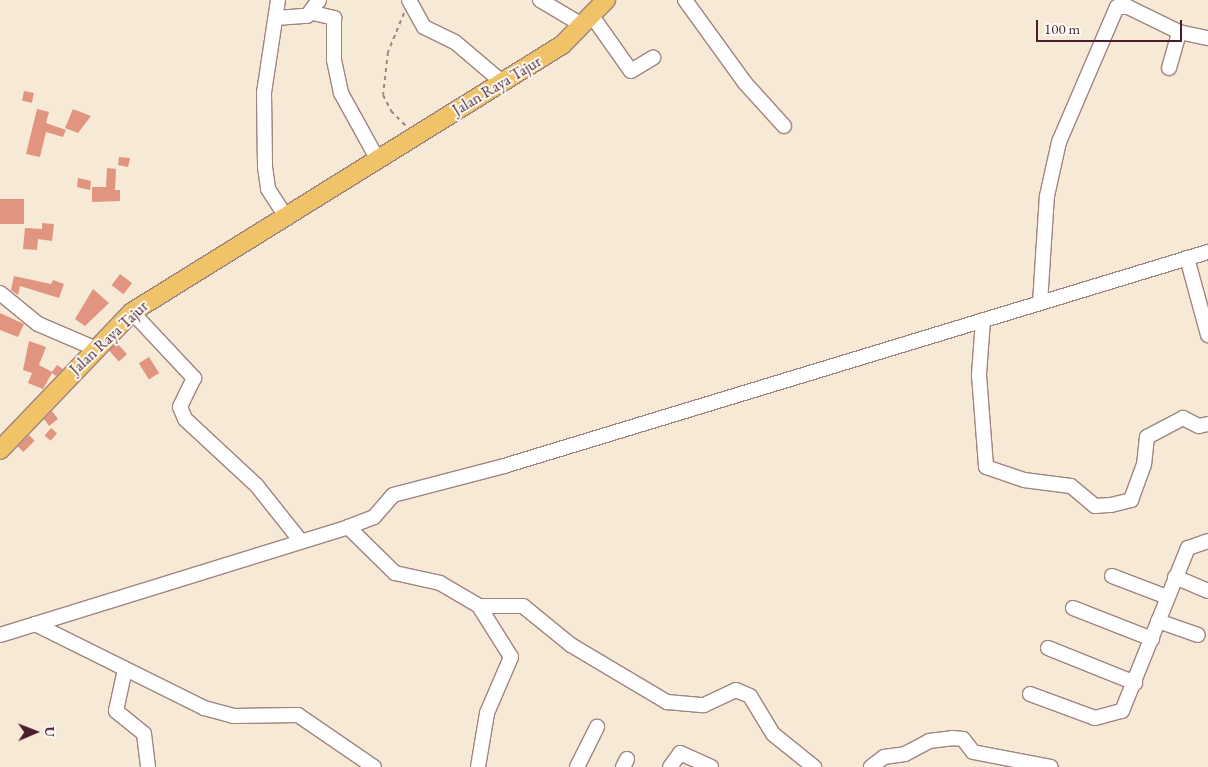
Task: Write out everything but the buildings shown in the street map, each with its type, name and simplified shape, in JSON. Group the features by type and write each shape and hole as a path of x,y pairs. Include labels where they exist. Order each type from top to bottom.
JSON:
{"main road":[{"name":"Jalan Raya Tajur","path":"0,450 94,348 132,312 287,218 501,81 562,45 606,0"}],"street":[{"path":"278,0 264,94 265,168 268,189 287,218"},
{"path":"540,0 587,20 631,71 654,58"},
{"path":"685,0 745,83 784,126"},
{"path":"408,1 424,27 455,42 501,81"},
{"path":"276,18 316,6 334,18 334,60 341,93 378,160"},
{"path":"1040,303 1047,196 1060,142 1117,7 1128,7 1180,32 1208,38"},
{"path":"1170,68 1180,32"},
{"path":"0,636 300,540 348,527 374,517 393,495 504,466 1208,252"},
{"path":"1187,258 1208,335"},
{"path":"0,293 38,324 94,348"},
{"path":"132,312 194,378 180,407 185,419 257,486 300,540"},
{"path":"983,320 979,374 986,467 1024,480 1071,486 1095,506 1111,506 1131,500 1144,465 1147,438 1183,418 1199,426 1208,424"},
{"path":"348,527 394,573 440,583 479,606 531,610 571,645 667,702 704,705 736,690 750,696 773,734 814,767"},
{"path":"1030,694 1106,718 1122,711 1135,683 1167,597 1188,548 1208,542"},
{"path":"1112,576 1167,597"},
{"path":"1175,577 1208,591"},
{"path":"478,767 487,713 511,657 479,606"},
{"path":"1073,608 1152,639"},
{"path":"1158,621 1198,635"},
{"path":"35,624 218,713 298,715 374,767"},
{"path":"1048,648 1135,683"},
{"path":"125,669 116,712 144,734 148,767"},
{"path":"577,767 597,727"},
{"path":"871,767 884,757 905,754 929,741 952,738 963,739 973,752 1050,767"},
{"path":"670,767 680,753 711,767"}],"path":[{"path":"408,1 388,52 383,95 390,111 416,136"}]}
